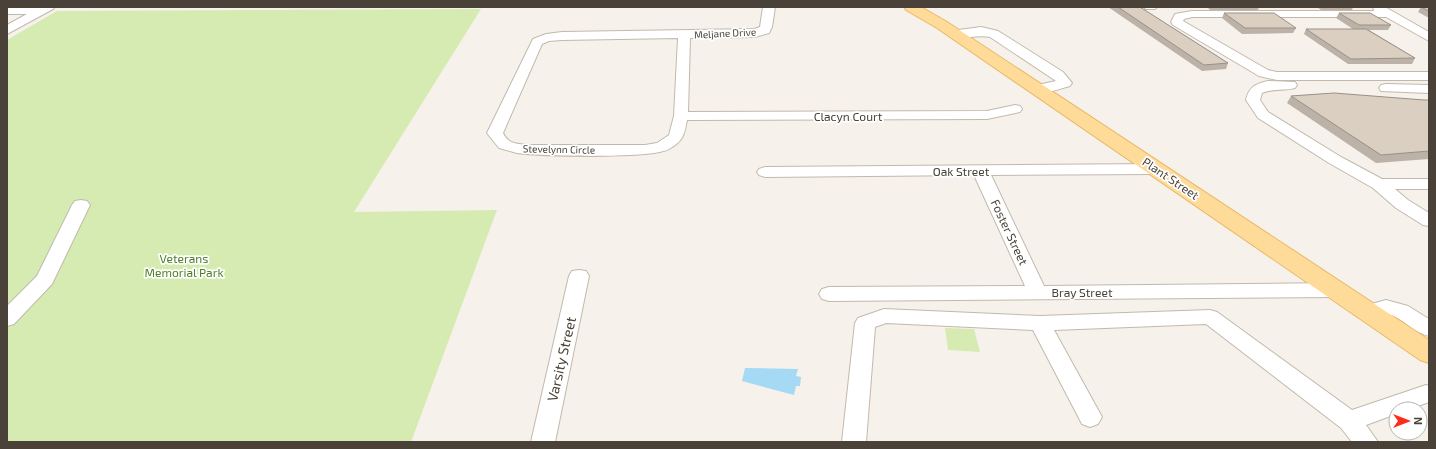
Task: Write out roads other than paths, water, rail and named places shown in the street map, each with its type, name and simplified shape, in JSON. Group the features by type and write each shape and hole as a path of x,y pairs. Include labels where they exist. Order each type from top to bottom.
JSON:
{"main road":[{"name":"Plant Street","path":"911,7 956,34 1429,353"}],"street":[{"name":"Meljane Drive","path":"684,35 743,35 765,30 767,26 767,11 769,7"},
{"path":"1376,7 1429,37"},
{"path":"7,11 46,9"},
{"path":"7,30 46,9"},
{"path":"1388,14 1192,14 1179,16 1177,22 1264,73 1277,76 1429,76"},
{"path":"956,34 981,31 988,32 1058,75 1064,83 1038,89"},
{"name":"Stevelynn Circle","path":"684,35 681,116 676,137 662,147 645,150 528,150 510,148 499,142 495,133 537,42 546,38 562,36 684,35"},
{"path":"1429,89 1268,85 1255,91 1253,100 1263,114 1336,160 1379,184 1402,204 1429,221"},
{"name":"Clacyn Court","path":"681,116 987,115 1015,109"},
{"name":"Oak Street","path":"765,172 981,172 1157,169"},
{"name":"Foster Street","path":"981,172 1038,293"},
{"path":"1379,184 1429,184"},
{"path":"7,319 45,279 81,205"},
{"name":"Varsity Street","path":"543,442 579,276"},
{"name":"Bray Street","path":"829,294 1336,290"},
{"path":"1368,312 1386,307 1401,310 1429,329"},
{"path":"854,442 865,323 884,316 1040,323 1210,317 1349,421 1366,442"},
{"path":"1040,323 1090,417"},
{"path":"1349,421 1426,394"}],"water":[{"path":"745,368 798,369 796,376 801,377 800,386 796,386 794,395 742,381"}],"park label":[{"name":"Veterans Memorial Park","path":"184,265"}]}
